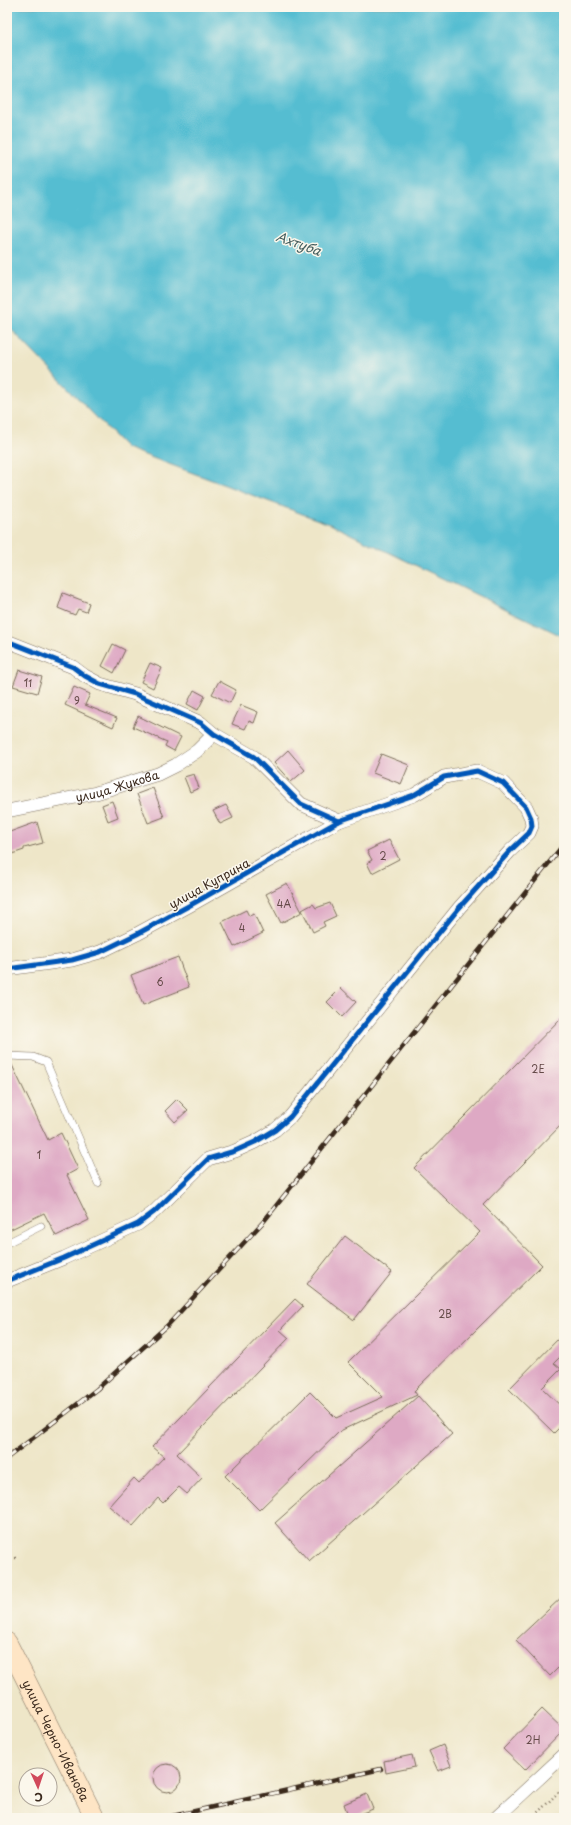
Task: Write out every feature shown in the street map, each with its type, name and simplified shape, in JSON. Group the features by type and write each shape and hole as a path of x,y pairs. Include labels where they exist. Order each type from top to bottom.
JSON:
{"main road":[{"name":"улица Черно-Иванова","path":"7,1642 95,1818"}],"street":[{"path":"7,641 73,667 85,676 100,684 135,694 201,723 214,734 254,757 301,804 339,821"},
{"name":"улица Жукова","path":"7,811 96,793 158,774 176,765 197,751 214,734"},
{"name":"улица Куприна","path":"7,969 72,960 100,952 194,903 339,821 414,795 444,777 478,771 504,783 526,807 531,818 532,826 529,833 510,851 459,908 311,1093 280,1126 255,1142 235,1151 208,1159 154,1212 138,1224 64,1258 7,1281"},
{"path":"496,1818 564,1755"}],"lane":[{"path":"7,1056 33,1057 46,1062 98,1183"},
{"path":"7,1243 41,1226"}],"path":[{"path":"7,1558 17,1558"},
{"path":"532,1818 564,1787"}],"water":[{"name":"Ахтуба","path":"7,7 564,7 564,637 332,525 126,448 7,325"}],"building":[{"path":"63,593 89,603 86,612 78,609 75,615 58,608"},
{"path":"113,644 125,650 114,673 102,666"},
{"path":"150,663 162,668 153,688 141,682"},
{"path":"19,670 42,677 37,693 13,686"},
{"path":"219,681 236,690 230,703 212,694"},
{"path":"74,687 90,694 85,705 117,718 113,727 65,705"},
{"path":"194,690 205,696 198,710 187,704"},
{"path":"241,705 258,712 254,723 249,721 245,729 232,724"},
{"path":"138,716 181,737 174,751 165,746 167,742 133,727"},
{"path":"288,750 305,770 291,782 274,763"},
{"path":"381,754 409,765 401,784 373,773"},
{"path":"194,774 199,788 190,792 184,777"},
{"path":"153,788 164,817 148,823 137,794"},
{"path":"112,801 118,817 108,821 102,805"},
{"path":"226,805 233,818 220,824 213,811"},
{"path":"37,822 43,843 24,848 24,850 12,854 7,841 7,833"},
{"path":"389,840 399,859 372,873 367,863 372,860 367,851"},
{"path":"287,883 302,912 281,923 266,894"},
{"path":"330,903 336,916 323,922 325,926 313,932 302,910 313,904 316,908"},
{"path":"246,910 249,916 254,914 263,933 234,947 222,922"},
{"path":"178,957 189,987 143,1005 131,975"},
{"path":"341,988 356,1002 342,1017 327,1002"},
{"path":"564,1015 564,1122 483,1205 542,1265 414,1391 417,1395 340,1431 259,1510 225,1476 310,1392 336,1418 383,1397 348,1362 480,1232 414,1168"},
{"path":"7,1061 10,1061 48,1140 61,1133 78,1169 67,1175 89,1220 56,1236 44,1213 7,1231"},
{"path":"177,1099 188,1110 175,1122 165,1111"},
{"path":"345,1236 392,1272 354,1320 307,1284"},
{"path":"295,1299 303,1306 280,1330 289,1338 177,1454 202,1478 187,1494 179,1487 163,1503 158,1498 133,1526 109,1506 134,1478 139,1483 164,1457 152,1447"},
{"path":"564,1333 564,1353 554,1363 561,1369 542,1388 564,1409 564,1423 554,1433 509,1389"},
{"path":"418,1396 452,1434 309,1561 275,1523"},
{"path":"564,1595 564,1662 550,1676 516,1640"},
{"path":"542,1709 564,1730 525,1770 503,1749"},
{"path":"443,1745 451,1766 438,1771 429,1751"},
{"path":"412,1755 415,1767 386,1773 384,1761"},
{"path":"167,1764 177,1768 181,1778 177,1788 167,1792 157,1788 153,1778 157,1768"},
{"path":"367,1794 373,1809 349,1818 344,1804"}],"railway":[{"path":"7,1458 97,1389 167,1326 264,1221 564,844"},
{"path":"164,1818 381,1769"}],"cycle path":[{"path":"7,641 73,667 85,676 100,684 135,694 201,723 214,734 254,757 301,804 339,821"},
{"path":"7,969 72,960 100,952 194,903 339,821 414,795 444,777 477,771 503,783 526,807 531,818 532,826 529,833 510,851 459,908 290,1117 275,1130 255,1142 235,1151 208,1159 154,1212 138,1224 64,1258 7,1281"}]}
